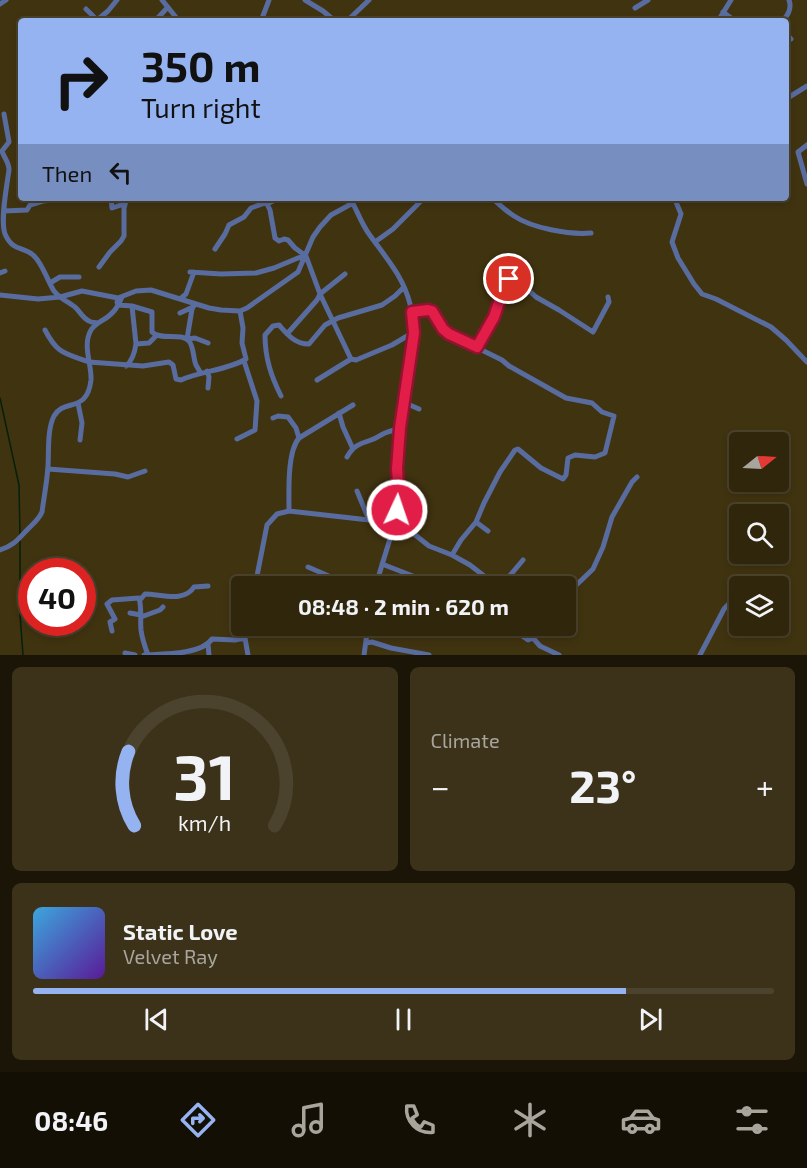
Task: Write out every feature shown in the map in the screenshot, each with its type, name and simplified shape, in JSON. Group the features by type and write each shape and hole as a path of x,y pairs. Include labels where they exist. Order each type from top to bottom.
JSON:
{"street":[{"path":"0,4 6,0"},
{"path":"99,18 117,0"},
{"path":"162,0 176,18"},
{"path":"262,18 269,0"},
{"path":"305,0 331,18"},
{"path":"350,18 369,0"},
{"path":"720,18 731,0"},
{"path":"786,18 790,7 789,0"},
{"path":"635,8 651,1"},
{"path":"158,18 168,8"},
{"path":"86,9 94,18"},
{"path":"723,12 731,18"},
{"path":"789,97 807,86"},
{"path":"4,114 9,142 2,151 9,170 3,209 4,227 10,243 34,256 54,291 74,306 87,320 98,323"},
{"path":"807,145 798,152 807,184"},
{"path":"3,209 27,210 30,205 43,201"},
{"path":"111,201 112,208 121,206 126,201"},
{"path":"99,267 124,236 124,208 127,201"},
{"path":"0,295 38,299 60,297 82,291 122,297 136,291 151,290 194,305 240,311 298,272 313,237 328,218 352,201 368,234 396,270 404,287 412,312 414,333 400,428 397,469 399,496 379,576"},
{"path":"375,242 393,229 421,201"},
{"path":"496,201 519,219 550,230 591,233"},
{"path":"675,201 681,214 672,242 678,258 702,294 716,298 771,327 786,339 807,362"},
{"path":"215,249 229,225 248,214 251,208 265,202 270,210 275,238 279,241 288,240 306,256 320,294 351,359"},
{"path":"180,299 186,294 192,272 256,273 306,256"},
{"path":"287,334 320,294 345,274"},
{"path":"50,283 60,277 79,277"},
{"path":"477,347 494,317 505,284 509,279 593,332 609,302 608,297"},
{"path":"281,396 272,378 265,351 265,335 273,326 279,325 293,339 309,344 325,325 346,315 382,305 404,287"},
{"path":"115,297 118,305"},
{"path":"0,550 20,540 40,518 48,469 51,425 55,413 86,398 91,380 89,332 113,313 122,297"},
{"path":"118,305 153,312 152,332 156,336"},
{"path":"180,313 194,305"},
{"path":"194,305 187,339 196,364 209,377 208,388"},
{"path":"126,366 135,351 136,344 132,306"},
{"path":"237,439 255,430 257,401 244,360 246,359 242,344 243,328 240,311"},
{"path":"412,312 432,311 443,329 449,334 502,360 566,398 592,403 602,412 614,416 605,453 595,457 575,455 568,458 566,475 563,479 538,465 518,449 515,450 500,472 476,522 452,555"},
{"path":"45,330 62,355 89,362 126,366 170,362 176,378 181,380 244,360"},
{"path":"317,380 351,359 356,360 376,352 414,333"},
{"path":"136,344 149,343 156,336 162,335 195,338 208,343"},
{"path":"403,402 419,409"},
{"path":"78,403 82,423 80,440"},
{"path":"288,511 289,475 295,443 299,438 353,405"},
{"path":"339,413 353,449"},
{"path":"273,418 288,417 299,438"},
{"path":"347,457 361,442 372,440 400,428"},
{"path":"48,469 128,477 145,471"},
{"path":"576,585 593,568 603,547 612,517 637,477"},
{"path":"357,491 371,522"},
{"path":"257,576 267,525 277,514 288,511 371,522 394,521 429,546 452,555 477,569 497,586 502,585 524,560"},
{"path":"476,522 488,531"},
{"path":"382,564 413,576"},
{"path":"308,567 329,576"},
{"path":"208,586 194,587 191,592 178,597 145,594 140,600 142,636 146,655 179,653 208,644 212,639 245,638 248,655"},
{"path":"112,632 110,622 115,618 107,604 112,600 136,598 140,600"},
{"path":"700,655 729,604"},
{"path":"130,613 141,616 163,607"},
{"path":"364,655 367,636"},
{"path":"522,636 528,640 533,638 540,646 559,655"},
{"path":"366,643 372,642 429,655"},
{"path":"208,644 209,655"},
{"path":"125,653 135,655"}],"waterway":[{"path":"0,398 19,485 20,536"},
{"path":"20,541 20,614 23,655"}],"route":[{"path":"397,510 400,428 414,333 412,312 432,311 443,329 449,334 477,347 494,317 505,284 509,279"}]}
